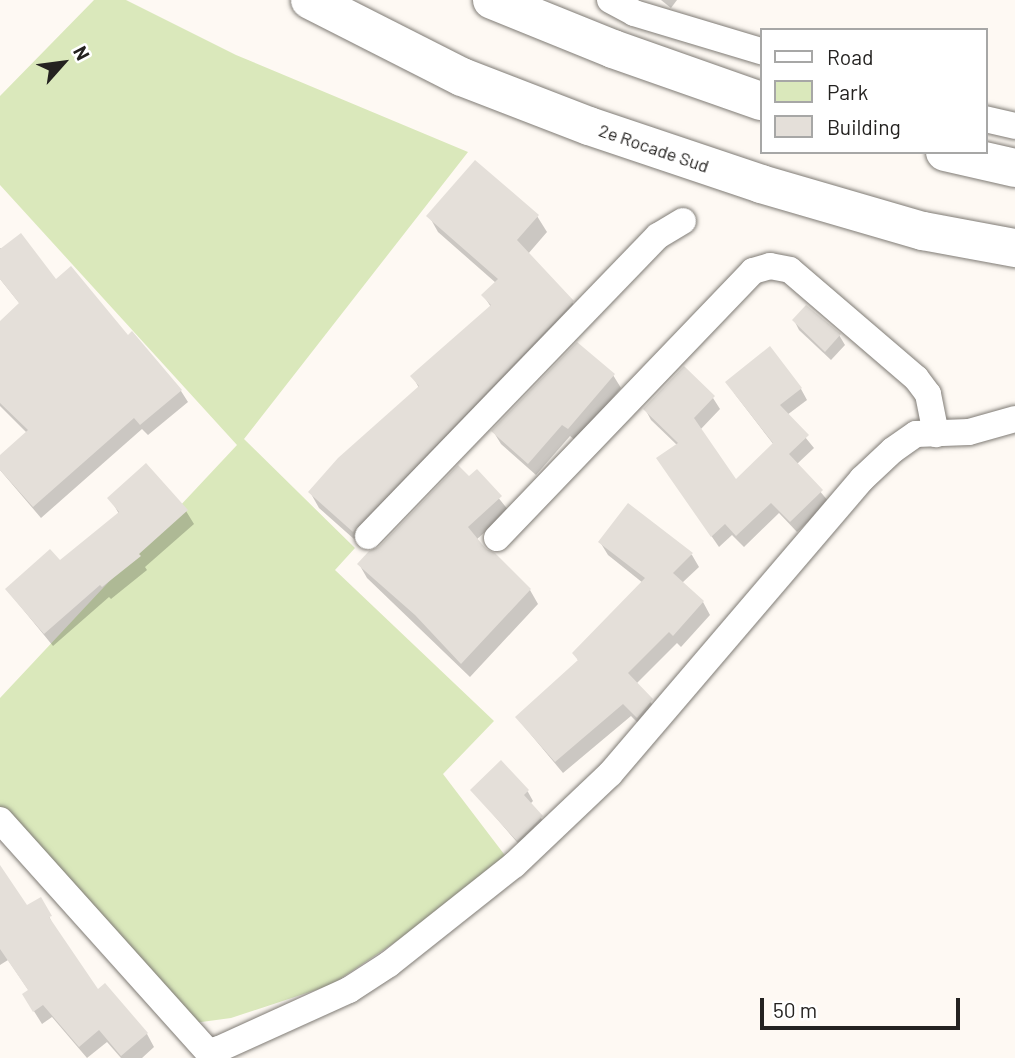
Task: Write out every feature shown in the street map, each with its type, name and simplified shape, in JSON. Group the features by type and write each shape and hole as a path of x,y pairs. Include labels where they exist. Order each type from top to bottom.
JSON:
{"highway":[{"name":"2e Rocade Sud","path":"310,0 462,77 589,126 761,184 923,231 1015,248"},
{"path":"492,0 613,50 760,101"},
{"path":"954,154 1015,168"}],"street":[{"path":"610,0 634,13 760,51"},
{"path":"987,119 1015,126"},
{"path":"368,536 658,236 684,221"},
{"path":"498,538 753,271 770,266 790,270 916,378 928,394 936,433"},
{"path":"0,820 210,1055 349,989 389,964 514,865 610,774 862,479 893,450 916,434 969,432 1015,419"}],"green space":[{"path":"94,0 126,0 236,55 468,152 244,439 355,548 335,570 494,721 443,774 507,858 403,937 331,985 231,1018 194,1023 0,809 0,698 237,445 0,185 0,96"}],"building":[{"path":"475,160 539,215 517,240 574,301 353,532 308,492 338,458 419,386 410,376 491,305 481,295 498,279 426,216"},
{"path":"21,233 56,279 71,266 128,335 132,331 182,390 140,425 134,418 33,507 0,470 0,455 28,430 0,403 0,321 19,303 0,279 0,249"},
{"path":"806,305 841,334 825,352 792,320"},
{"path":"577,342 615,374 568,429 562,425 528,464 491,431"},
{"path":"770,346 802,388 780,405 809,435 789,454 823,490 790,522 771,503 736,536 725,524 711,537 656,458 678,443 643,409 684,366 715,396 694,418 736,479 773,443 725,382"},
{"path":"146,463 188,510 139,554 141,556 102,587 100,585 44,634 5,589 50,549 60,560 119,512 107,498"},
{"path":"458,465 469,476 477,469 502,496 468,527 486,549 495,553 531,589 461,664 415,615 357,564 369,551 379,547"},
{"path":"628,503 693,553 673,573 704,601 673,636 669,632 628,673 653,699 637,718 623,704 555,762 515,717 578,660 572,653 645,578 598,542"},
{"path":"501,760 529,790 524,795 543,816 517,841 470,790"},
{"path":"0,865 27,905 41,897 52,916 49,917 98,989 105,983 148,1033 121,1056 99,1030 79,1047 43,1005 33,1012 22,994 28,990 0,949"}]}
